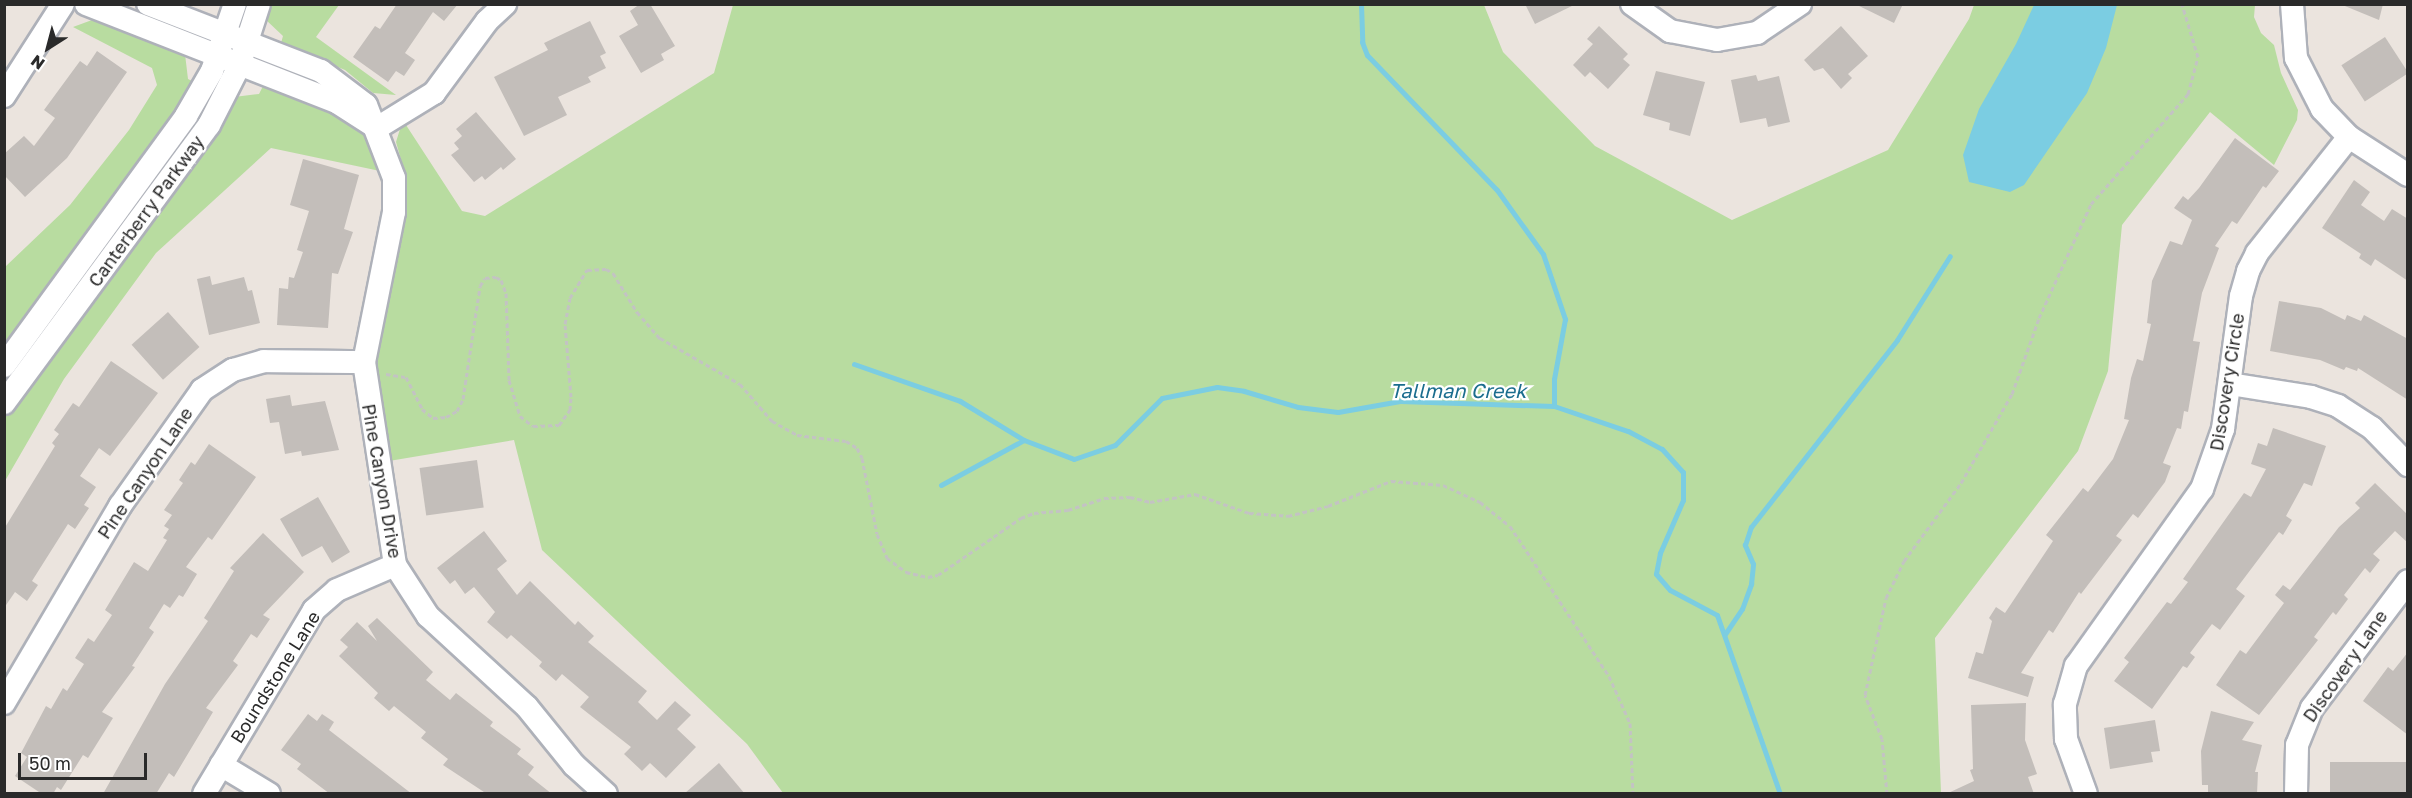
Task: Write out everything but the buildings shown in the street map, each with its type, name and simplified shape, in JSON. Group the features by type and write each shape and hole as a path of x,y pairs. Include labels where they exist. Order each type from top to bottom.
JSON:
{"street":[{"path":"4,96 63,4"},
{"path":"86,4 217,58 338,103 377,128 434,93 487,21 505,4"},
{"name":"Pine Canyon Drive","path":"148,4 338,81 366,105 393,170 395,200 370,368 395,565 428,616 527,707 574,765 606,794"},
{"name":"Canterberry Parkway","path":"4,366 167,144 201,91 217,58 235,4"},
{"name":"Canterberry Parkway","path":"4,403 198,142 239,66 248,44 259,4"},
{"path":"1632,4 1670,31 1717,40 1757,33 1800,4"},
{"path":"2292,4 2296,58 2304,79 2329,118 2349,137 2408,175"},
{"name":"Discovery Circle","path":"2086,794 2066,739 2065,704 2076,666 2202,489 2214,463 2230,384 2241,296 2251,262 2349,137"},
{"name":"Pine Canyon Lane","path":"4,703 120,506 202,390 233,370 264,361 370,368"},
{"path":"2230,384 2311,397 2338,406 2372,428 2408,465"},
{"name":"Boundstone Lane","path":"204,794 315,610 337,590 395,565"},
{"name":"Discovery Lane","path":"2296,794 2297,745 2312,708 2408,581"},
{"path":"221,765 269,794"}],"path":[{"path":"1887,794 1882,739 1865,695 1886,597 1904,561 1956,490 2008,402 2039,318 2091,204 2188,94 2198,57 2182,4"},
{"path":"370,368 406,377 422,409 433,418 446,417 457,411 463,399 480,286 485,278 496,277 501,280 506,293 509,380 520,416 533,426 559,424 570,411 571,397 565,324 570,298 587,270 606,269 613,273 637,312 660,338 740,384 772,421 797,435 846,441 856,448 862,458 877,534 886,558 906,572 928,577 938,575 1021,518 1034,513 1068,510 1104,498 1130,497 1150,502 1195,494 1249,513 1287,516 1328,506 1391,481 1443,485 1480,502 1510,526 1609,676 1631,731 1633,794"}],"green space":[{"path":"267,5 339,5 316,37 396,95 373,93 345,70 281,43 283,36 265,19"},
{"path":"733,5 1484,5 1503,52 1595,146 1732,220 1888,150 1969,19 1974,5 2255,5 2254,17 2261,33 2274,45 2281,73 2298,110 2297,120 2274,165 2210,112 2122,225 2108,371 2078,451 1935,638 1941,793 783,793 747,744 542,550 514,440 389,461 376,367 406,203 405,174 396,142 400,129 406,125 462,211 485,216 714,73"},
{"path":"94,15 185,54 188,79 198,84 5,354 5,267 70,205 129,130 157,85 152,68 73,27 92,20"},
{"path":"264,84 327,107 359,129 369,141 380,171 271,148 156,253 64,379 5,481 5,416 159,208 234,97 259,94"}],"water":[{"path":"2034,5 2117,5 2106,48 2087,93 2024,185 2010,192 1969,182 1963,155 1979,109 2016,44"}],"waterway":[{"path":"1361,4 1362,42 1367,55 1497,190 1543,254 1565,319 1554,379 1554,406"},
{"path":"1725,634 1742,609 1751,584 1753,564 1745,545 1751,527 1897,340 1950,256"},
{"name":"Tallman Creek","path":"854,364 960,401 1024,440 1074,459 1115,445 1162,398 1217,387 1244,391 1298,407 1338,412 1400,401 1554,406 1628,431 1662,449 1683,472 1683,500 1660,553 1656,574 1670,590 1717,615 1780,794"},
{"path":"941,485 1024,440"}]}
